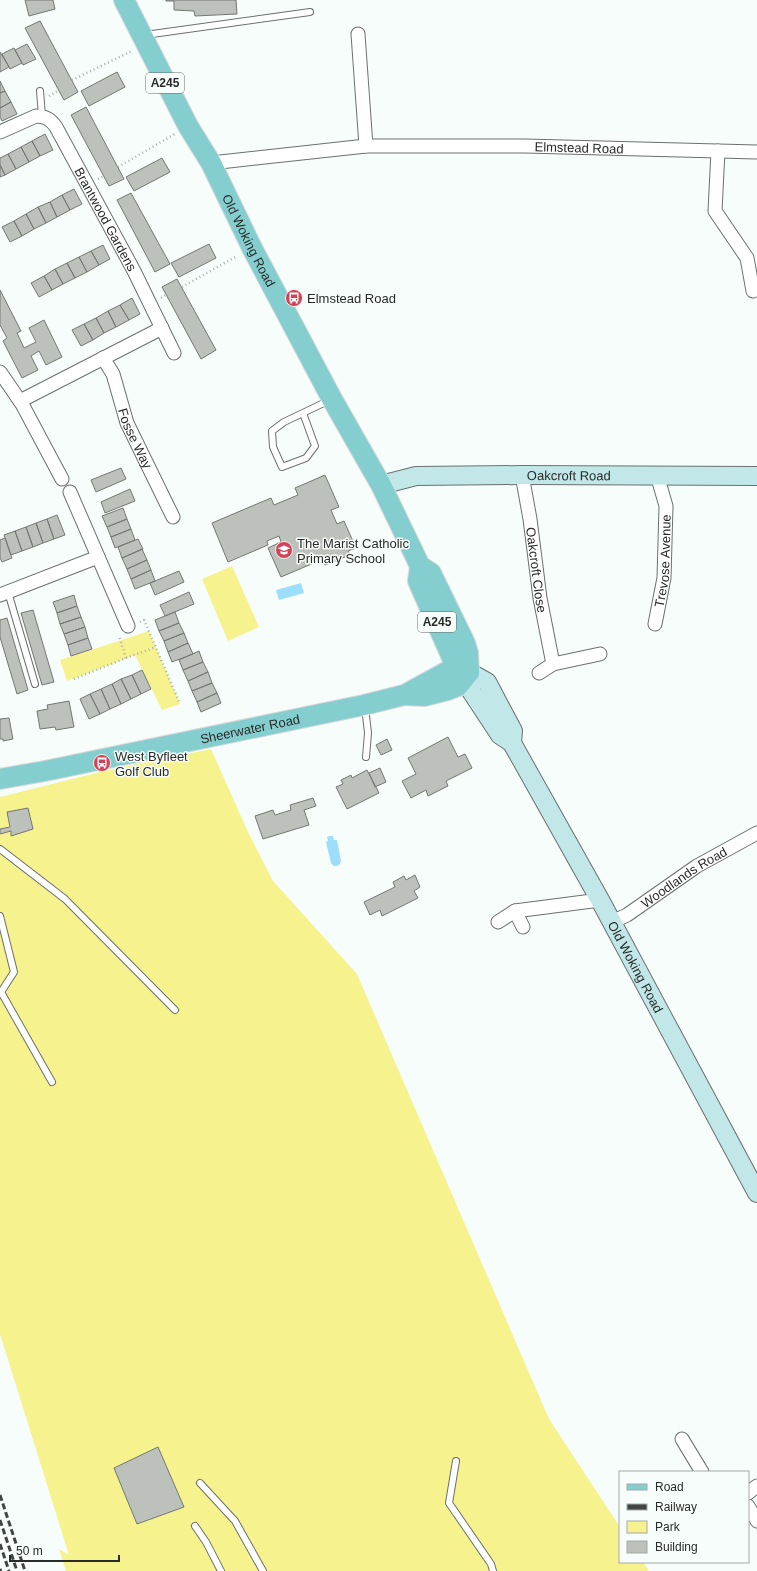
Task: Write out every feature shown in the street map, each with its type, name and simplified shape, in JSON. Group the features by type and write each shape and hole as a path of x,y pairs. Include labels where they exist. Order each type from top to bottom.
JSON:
{"main road":[{"name":"Old Woking Road","path":"124,0 188,126 211,163 252,248 332,399 381,485 420,566 418,581 453,660 469,672 471,691 473,695 500,735 512,743 612,922 757,1193"},
{"name":"Oakcroft Road","path":"381,485 416,476 757,476"},
{"name":"Sheerwater Road","path":"0,779 364,705 404,695 424,696 458,686 469,672"}],"street":[{"path":"358,34 366,146"},
{"path":"0,132 31,118 42,116"},
{"name":"Brantwood Gardens","path":"42,116 52,121 56,127 134,271 174,353"},
{"name":"Elmstead Road","path":"211,163 366,146 525,146 757,152"},
{"path":"718,151 715,211 747,258 753,291"},
{"path":"20,401 162,328"},
{"name":"Fosse Way","path":"103,358 113,374 127,423 173,517"},
{"path":"0,372 20,401 62,479"},
{"name":"Oakcroft Close","path":"522,475 530,519 540,598 554,664"},
{"name":"Trevose Avenue","path":"655,624 664,578 666,506 657,475"},
{"path":"70,492 128,626"},
{"path":"4,593 98,558"},
{"path":"539,673 554,664 600,654"},
{"name":"Woodlands Road","path":"612,922 627,915 697,866 757,833"},
{"path":"498,922 516,911 600,900"},
{"path":"516,911 523,927"},
{"path":"682,1439 701,1471"},
{"path":"749,1492 757,1486"},
{"path":"749,1508 757,1521"}],"lane":[{"path":"143,40 310,12"},
{"path":"40,91 42,116"},
{"path":"303,413 315,446 306,458 282,467 273,448 272,431 284,422 332,399"},
{"path":"4,593 35,684"},
{"path":"364,705 368,733 366,757"},
{"path":"0,849 65,899 175,1010"},
{"path":"0,916 14,972 1,992 52,1082"},
{"path":"456,1461 449,1503 491,1564 493,1571"},
{"path":"200,1483 235,1521 263,1571"},
{"path":"195,1526 206,1542 221,1571"}],"path":[{"path":"72,80 143,40"},
{"path":"118,167 188,126"},
{"path":"182,287 252,248"},
{"path":"126,658 117,631 144,620 180,704"},
{"path":"74,679 156,647"}],"green space":[{"path":"232,566 259,627 228,641 202,579"},
{"path":"149,631 180,704 162,710 135,655 67,681 60,660"},
{"name":"West Byfleet Golf Club","path":"211,749 248,832 273,881 357,974 549,1419 619,1525 619,1563 644,1563 649,1571 66,1571 59,1549 69,1555 0,1334 0,797 108,770"}],"water":[{"path":"301,583 304,593 279,600 276,590"},
{"path":"333,836 334,840 337,840 341,861 337,866 334,866 331,863 326,842 328,841 327,837"}],"building":[{"path":"25,0 53,0 55,9 29,16"},
{"path":"166,0 236,0 237,14 195,16 194,11 174,10 174,1"},
{"path":"40,21 78,92 64,100 25,28"},
{"path":"27,44 36,59 23,65 15,50"},
{"path":"14,48 22,63 10,69 2,54"},
{"path":"0,52 9,67 0,72"},
{"path":"117,72 125,87 89,106 81,91"},
{"path":"0,81 5,91 0,93"},
{"path":"5,91 11,102 0,108 0,93"},
{"path":"11,102 17,114 2,121 0,117 0,108"},
{"path":"86,107 124,179 109,186 71,115"},
{"path":"45,134 53,150 40,156 32,141"},
{"path":"32,141 40,156 29,162 21,147"},
{"path":"21,147 29,162 16,169 8,154"},
{"path":"8,154 16,169 5,175 0,165 0,158"},
{"path":"162,158 170,172 134,191 126,177"},
{"path":"0,165 5,175 0,177"},
{"path":"74,189 82,204 70,210 62,195"},
{"path":"131,193 170,264 155,272 117,200"},
{"path":"62,195 70,210 57,217 50,202"},
{"path":"50,202 57,217 46,223 38,207"},
{"path":"38,207 46,223 34,229 26,214"},
{"path":"26,214 34,229 22,236 14,221"},
{"path":"14,221 22,236 10,242 2,227"},
{"path":"209,244 216,258 179,277 171,263"},
{"path":"103,245 110,259 99,265 91,251"},
{"path":"91,251 99,265 87,272 79,257"},
{"path":"79,257 87,272 75,278 67,263"},
{"path":"67,263 75,278 63,284 55,269"},
{"path":"55,269 63,284 52,290 44,276"},
{"path":"44,276 52,290 39,297 31,283"},
{"path":"177,279 216,350 201,359 162,287"},
{"path":"0,290 21,331 17,333 24,348 36,342 29,328 44,320 62,357 46,365 39,351 31,356 38,370 22,378 3,341 7,338 0,325"},
{"path":"132,298 140,314 129,320 120,305"},
{"path":"120,305 129,320 116,327 108,311"},
{"path":"108,311 116,327 104,333 96,318"},
{"path":"96,318 104,333 93,340 84,324"},
{"path":"84,324 93,340 81,346 72,330"},
{"path":"121,468 126,479 96,492 91,480"},
{"path":"325,475 339,507 331,510 337,524 344,521 356,548 348,551 350,555 325,565 323,559 281,577 268,548 281,542 279,536 267,541 268,545 228,562 212,523 271,498 274,505 298,495 295,488"},
{"path":"130,489 135,501 105,513 101,502"},
{"path":"123,508 127,519 107,527 102,516"},
{"path":"57,515 65,535 54,539 47,519"},
{"path":"47,519 54,539 43,543 36,523"},
{"path":"127,519 131,529 111,537 107,527"},
{"path":"36,523 43,543 33,547 26,527"},
{"path":"26,527 33,547 22,551 15,531"},
{"path":"131,529 135,540 115,548 111,537"},
{"path":"15,531 22,551 11,555 4,535"},
{"path":"5,538 12,558 2,562 0,558 0,540"},
{"path":"138,539 143,549 122,558 118,547"},
{"path":"142,549 147,560 127,569 122,558"},
{"path":"147,560 151,570 131,579 127,569"},
{"path":"151,570 155,581 135,589 131,579"},
{"path":"179,571 184,582 155,595 150,583"},
{"path":"189,592 194,604 165,616 160,605"},
{"path":"74,595 77,606 57,613 53,602"},
{"path":"77,606 81,617 60,624 57,613"},
{"path":"33,610 54,682 42,685 21,613"},
{"path":"175,612 179,623 159,631 155,620"},
{"path":"81,617 85,627 64,634 60,624"},
{"path":"7,618 28,690 17,694 0,637 0,620"},
{"path":"179,623 184,633 164,641 159,631"},
{"path":"85,627 88,638 68,645 64,634"},
{"path":"184,633 188,643 168,652 164,641"},
{"path":"88,638 92,649 71,656 68,645"},
{"path":"188,643 193,654 172,662 168,652"},
{"path":"199,651 203,662 183,670 179,660"},
{"path":"203,662 208,672 188,681 183,670"},
{"path":"142,670 151,689 141,694 132,675"},
{"path":"208,672 212,683 192,691 188,681"},
{"path":"132,675 141,694 131,699 121,679"},
{"path":"121,679 131,699 121,704 112,684"},
{"path":"212,683 217,693 197,702 192,691"},
{"path":"112,684 121,704 110,709 101,689"},
{"path":"101,689 110,709 100,714 90,694"},
{"path":"217,693 221,703 201,712 197,702"},
{"path":"90,694 100,714 89,719 80,699"},
{"path":"69,701 74,727 56,730 55,727 40,729 37,711 48,709 47,705"},
{"path":"9,718 13,739 3,741 3,739 0,739 0,719"},
{"path":"448,737 458,757 465,754 472,768 446,781 448,786 428,796 426,790 411,798 402,781 416,774 408,758"},
{"path":"387,739 392,750 381,755 376,745"},
{"path":"380,768 386,782 375,787 369,773"},
{"path":"367,770 379,793 347,809 336,787 343,784 341,780 351,775 352,778"},
{"path":"313,798 316,806 304,810 309,825 263,839 255,816 273,810 275,815 291,810 290,805"},
{"path":"28,808 33,829 11,836 11,831 0,834 0,829 10,827 7,812"},
{"path":"415,875 420,887 414,891 418,898 382,916 380,910 370,915 364,902 395,887 393,882 404,876 406,880"},
{"path":"158,1447 184,1507 137,1524 114,1468"}],"railway":[{"path":"0,1495 25,1571"},
{"path":"0,1520 17,1571"},
{"path":"0,1544 9,1571"}],"place":[{"name":"Elmstead Road","path":"294,298"},
{"name":"The Marist Catholic Primary School","path":"284,550"},
{"name":"West Byfleet Golf Club","path":"102,763"}]}
